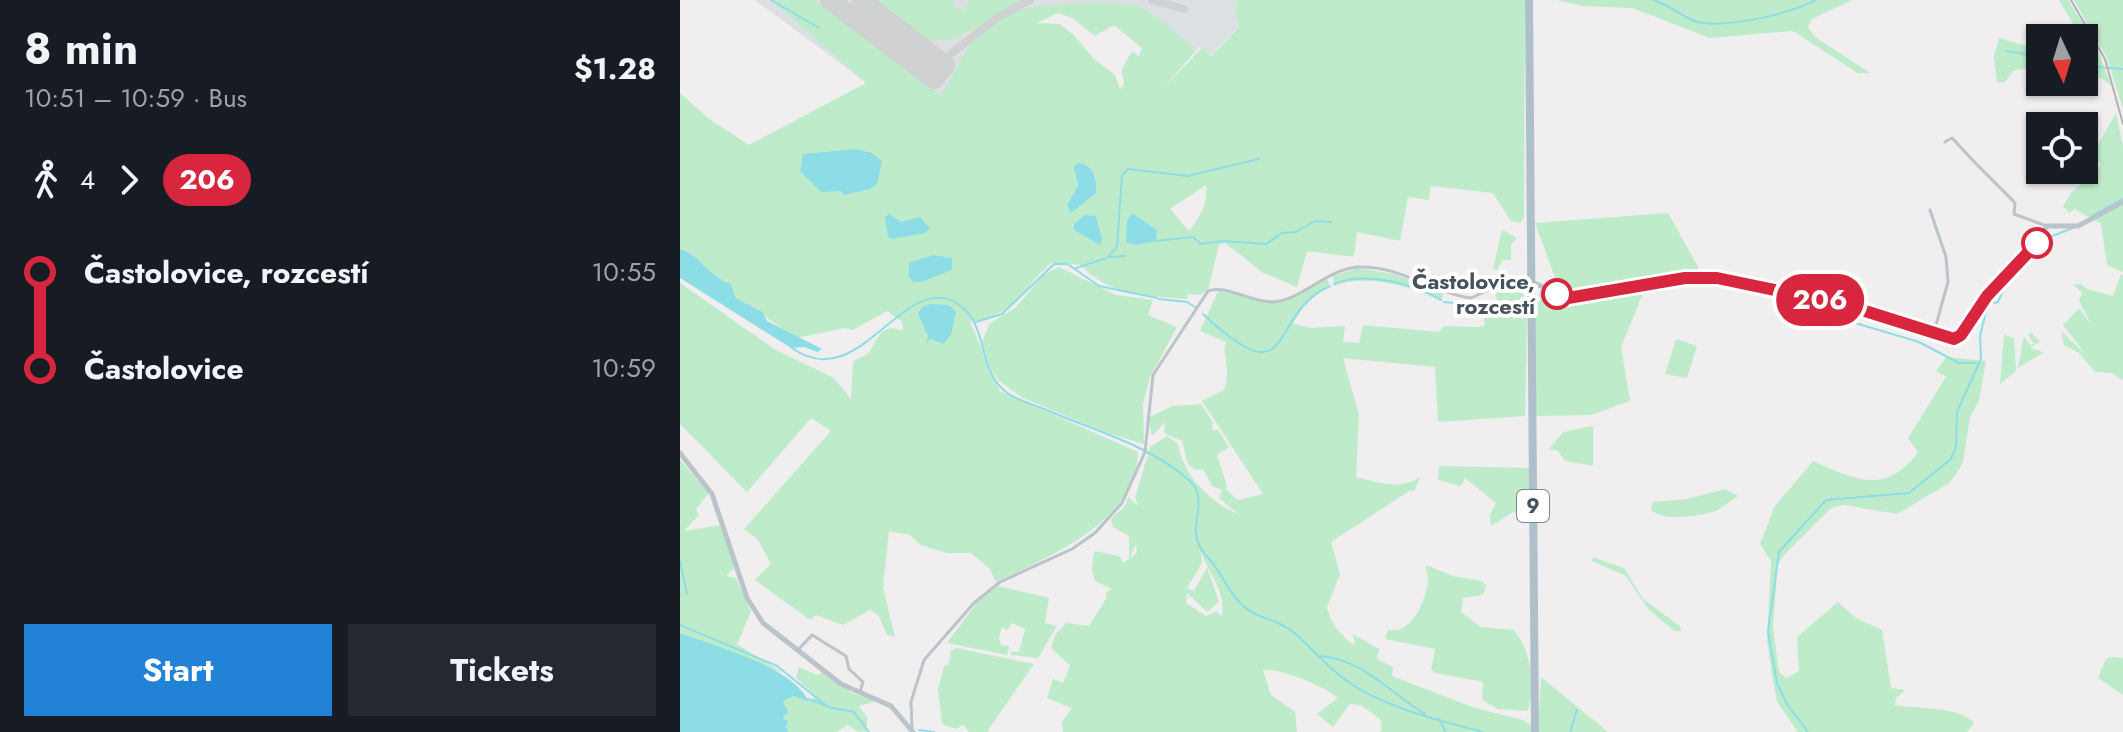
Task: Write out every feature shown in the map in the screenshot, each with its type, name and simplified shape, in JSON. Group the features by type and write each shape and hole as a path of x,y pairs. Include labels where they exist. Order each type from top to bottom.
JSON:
{"main road":[{"name":"9","path":"1529,0 1535,732"}],"street":[{"path":"1945,142 1952,138 2000,192 2011,199 2014,214 2047,226 2076,226 2123,202"},
{"path":"1930,210 1947,266 1944,303 1934,332"},
{"path":"912,730 911,702 924,660 974,603 1000,582 1057,558 1089,538 1122,503 1145,452 1153,375 1208,291 1216,289 1242,297 1279,301 1322,278 1359,267 1411,277 1471,298 1504,283 1530,281 1568,298 1685,278 1717,278 1846,305 1949,339 1961,335 1982,302 2028,255 2047,226"},
{"path":"680,453 698,473 719,510 747,598 768,629 841,684 891,706 912,730"},
{"path":"797,652 808,637 815,635 846,656 849,669 863,682 860,692"}],"shaded area":[{"path":"755,0 1237,0 1235,14 1239,25 1210,57 1200,47 1155,93 1138,58 1142,48 1114,25 1105,28 1058,13 1010,24 939,97 867,83"}],"green space":[{"path":"771,0 814,0 940,95 982,27 1013,11 1035,7 1081,3 1123,4 1138,6 1153,14 1193,47 1194,53 1160,91 1202,48 1211,57 1239,26 1235,14 1237,0 1525,0 1524,217 1520,223 1511,221 1493,193 1431,186 1429,200 1408,197 1400,241 1357,232 1354,257 1307,251 1297,287 1262,272 1225,243 1219,245 1208,290 1199,295 1188,294 1187,299 1117,289 1081,265 1051,263 1008,308 970,322 1000,391 1138,452 1134,476 1123,498 1107,517 1065,548 996,582 989,568 971,553 946,553 921,545 910,535 889,531 883,587 895,637 887,635 879,616 870,610 843,625 816,615 810,620 755,580 771,564 758,540 744,529 831,431 811,418 747,492 680,424 680,283 776,350 834,378 851,399 853,361 868,353 886,330 903,331 902,322 887,311 853,330 844,328 797,338 736,298 731,284 680,249 680,93 708,118 749,145 866,83","holes":["1058,13 1072,18 1095,36 1114,25 1142,48 1139,57 1132,51 1122,69 1124,86 1120,89 1115,75 1094,59 1060,24 1037,23","1206,185 1202,210 1189,231 1170,209"]},
{"path":"874,0 955,0 954,7 964,11 969,0 1031,0 952,40 927,39"},
{"path":"1557,0 1852,0 1812,19 1808,27 1815,37 1870,73 1858,73 1793,31 1710,38 1632,8 1582,6"},
{"path":"2059,0 2068,0 2083,24 2073,24"},
{"path":"2074,0 2123,0 2123,109 2107,58 2098,42 2098,24 2088,24"},
{"path":"1999,38 2026,46 2026,69 2013,71 2005,82 1997,83 1994,56"},
{"path":"2098,52 2112,86 2098,77"},
{"path":"2116,113 2123,146 2123,272 2107,265 2101,224 2075,209 2069,213 2063,206 2081,184 2098,184 2098,168 2101,165 2098,144"},
{"path":"1668,213 1702,274 1570,293 1559,288 1535,223"},
{"path":"1502,230 1517,238 1511,244 1511,260 1503,260 1497,270 1493,269"},
{"path":"1059,267 1116,295 1153,300 1148,315 1177,327 1150,377 1143,404 1144,444 1107,433 1023,398 998,380 991,369 982,342 989,324 1016,307 1043,275"},
{"path":"1358,268 1393,274 1444,291 1441,301 1416,290 1374,281 1346,282 1334,286 1333,276"},
{"path":"2121,274 2123,380 2111,373 2095,372 2079,353 2064,345 2061,331 2087,356 2063,325 2079,308 2093,327 2079,301 2082,292 2073,285 2081,284 2087,289 2113,296"},
{"path":"1327,279 1330,284 1307,301 1293,323 1309,328 1345,326 1343,342 1359,343 1363,325 1439,332 1444,326 1480,327 1485,325 1483,316 1497,305 1496,291 1503,286 1510,290 1522,287 1527,317 1525,416 1438,422 1435,367 1343,358 1359,415 1356,477 1380,483 1405,484 1420,477 1415,490 1331,542 1340,574 1327,607 1334,624 1350,642 1355,645 1353,634 1379,649 1377,659 1393,667 1392,676 1475,708 1523,720 1532,726 1532,732 1379,732 1382,730 1380,719 1361,705 1350,704 1333,727 1317,714 1338,698 1302,679 1263,670 1271,695 1295,712 1297,732 1063,732 1062,722 1072,708 1047,698 1053,679 1063,683 1070,666 1051,648 1055,635 1066,623 1089,626 1106,599 1106,592 1112,589 1095,581 1092,570 1094,551 1119,556 1124,563 1137,553 1136,544 1129,559 1129,536 1113,527 1111,519 1125,506 1128,497 1138,506 1135,498 1150,447 1167,436 1178,444 1185,466 1199,486 1218,503 1238,514 1219,498 1222,490 1212,486 1203,469 1195,470 1188,464 1182,441 1164,433 1165,422 1152,436 1148,418 1172,406 1201,404 1213,423 1212,430 1218,430 1229,447 1217,455 1227,486 1225,489 1238,500 1263,494 1202,401 1224,390 1227,369 1226,342 1200,331 1218,291 1278,303","holes":["1201,552 1222,599 1222,616 1216,611 1206,616 1186,603 1187,593 1207,612 1219,602 1207,567 1194,591 1187,588 1202,563"]},
{"path":"1646,286 1621,347 1630,401 1591,415 1535,416 1534,311 1540,291 1550,296 1549,303 1559,307 1562,301"},
{"path":"2030,332 2040,341 2030,348 2044,352 2018,368 2024,336 2030,345 2034,344 2028,335"},
{"path":"2004,335 2014,338 2016,371 2000,384"},
{"path":"1676,339 1697,346 1687,378 1665,374"},
{"path":"1946,357 1986,361 1979,401 1970,417 1963,462 1957,473 1949,483 1897,514 1845,505 1831,508 1778,564 1773,626 1779,672 1786,678 1799,671 1797,637 1838,602 1856,618 1882,630 1891,688 1905,690 1896,698 1895,705 1948,711 1974,723 1967,732 1798,732 1777,702 1767,641 1771,561 1760,544 1775,506 1813,461 1843,474 1869,480 1894,475 1906,466 1918,452 1908,438 1946,377 1936,371"},
{"path":"1593,426 1593,466 1565,461 1558,451 1549,449 1563,432"},
{"path":"680,460 709,493 696,509 699,515 684,531 720,525 735,567 726,576 736,578 751,612 737,644 783,673 680,633"},
{"path":"1439,466 1529,468 1530,517 1513,512 1491,526 1490,515 1496,503 1465,478 1461,486 1438,480"},
{"path":"1725,489 1738,496 1709,513 1672,517 1651,510 1653,502 1687,499"},
{"path":"1593,557 1624,568 1643,599 1680,626 1681,631 1674,631 1648,609 1626,576 1592,561"},
{"path":"1426,565 1453,576 1482,581 1486,586 1483,595 1463,598 1461,612 1481,627 1513,630 1519,637 1530,668 1528,711 1498,709 1482,700 1483,682 1435,673 1431,670 1435,649 1385,639 1388,630 1396,630 1410,623 1420,609 1428,583"},
{"path":"998,586 1049,598 1045,623 1057,626 1038,658 1011,655 1011,652 1019,652 1025,629 1012,623 1008,630 1002,627 999,637 1001,645 1009,646 1007,655 947,643 978,601"},
{"path":"956,648 1034,664 987,732 969,732 963,725 956,729 942,724 938,689 944,666 948,665 951,651"},
{"path":"2123,658 2123,695 2098,678 2106,659"},
{"path":"799,667 817,675 822,672 852,693 876,701 859,706 867,717 867,731 859,732 847,725 837,732 789,732 783,718 788,712 782,701 794,696 809,702 816,696 796,678"},
{"path":"1541,677 1608,732 1538,732"}],"water":[{"path":"857,149 872,153 882,161 877,184 870,189 844,195 841,191 821,192 800,171 803,154"},
{"path":"1078,163 1087,166 1093,173 1096,193 1071,213 1067,205 1078,186 1074,167"},
{"path":"1132,213 1157,230 1156,241 1135,245 1126,242 1127,221"},
{"path":"889,214 901,222 920,217 930,228 925,233 892,239 888,237 885,217"},
{"path":"1085,215 1096,216 1102,239 1100,245 1074,230 1074,224"},
{"path":"680,249 731,284 736,298 762,312 767,321 822,349 817,352 804,347 791,348 680,278"},
{"path":"933,255 952,258 952,270 914,282 909,277 909,263"},
{"path":"930,304 949,305 956,312 951,335 943,344 929,338 918,314 922,307"},
{"path":"680,633 752,659 787,678 801,690 809,702 794,696 783,701 788,712 783,718 788,722 789,732 680,732"}],"waterway":[{"path":"771,0 819,28"},
{"path":"1653,0 1703,23 1735,22 1772,15 1815,0"},
{"path":"2006,51 2026,54"},
{"path":"2098,67 2123,69"},
{"path":"1076,268 1107,258 1117,247 1122,175 1128,169 1187,176 1259,159"},
{"path":"2092,216 2123,199"},
{"path":"1156,241 1193,237 1201,244 1223,241 1266,244 1282,233 1296,232 1315,221 1331,222"},
{"path":"2044,233 2047,238 2073,228"},
{"path":"2008,271 2007,265 2025,251 2030,230 2042,230"},
{"path":"1110,257 1125,256"},
{"path":"976,322 1002,314 1054,264 1067,264"},
{"path":"1069,265 1099,286 1157,298"},
{"path":"1808,732 1787,704 1777,683 1768,631 1779,552 1826,500 1909,493 1951,459 1956,447 1957,412 1981,359 1980,336 1988,304 1998,302 2008,278"},
{"path":"1334,284 1359,279 1388,281 1417,288 1441,300"},
{"path":"1203,314 1233,339 1254,351 1268,351 1278,344 1310,299 1330,286"},
{"path":"792,348 816,359 839,357 860,346 919,303 938,298 958,304 974,323 991,372 1006,392 1139,448 1190,481 1198,496 1196,529 1199,545 1242,605 1289,629 1333,670 1378,699 1483,732"},
{"path":"1159,299 1187,302 1195,307"},
{"path":"1444,302 1477,305 1485,302"},
{"path":"1805,308 1919,342 1959,363 1977,363"},
{"path":"927,342 929,338"},
{"path":"680,561 687,594"},
{"path":"680,625 777,666 828,707 854,712 869,732"},
{"path":"1321,656 1364,671 1425,714"},
{"path":"808,699 825,705"},
{"path":"1570,732 1577,710"},
{"path":"1439,719 1446,732"},
{"path":"919,730 934,732"}],"taxiway":[{"path":"934,67 998,17 1030,0"},
{"path":"1152,0 1184,9"}],"runway":[{"path":"830,0 934,79 945,65 861,0"}],"railway":[{"path":"2071,0 2105,59 2123,124"}],"bus line":[{"name":"206","path":"1557,294 1568,298 1685,278 1717,278 1846,305 1915,329 1931,330 1946,339 1954,339 1967,328 1987,296 2037,243"}],"place":[{"name":"Častolovice, rozcestí","path":"1557,294"}]}
